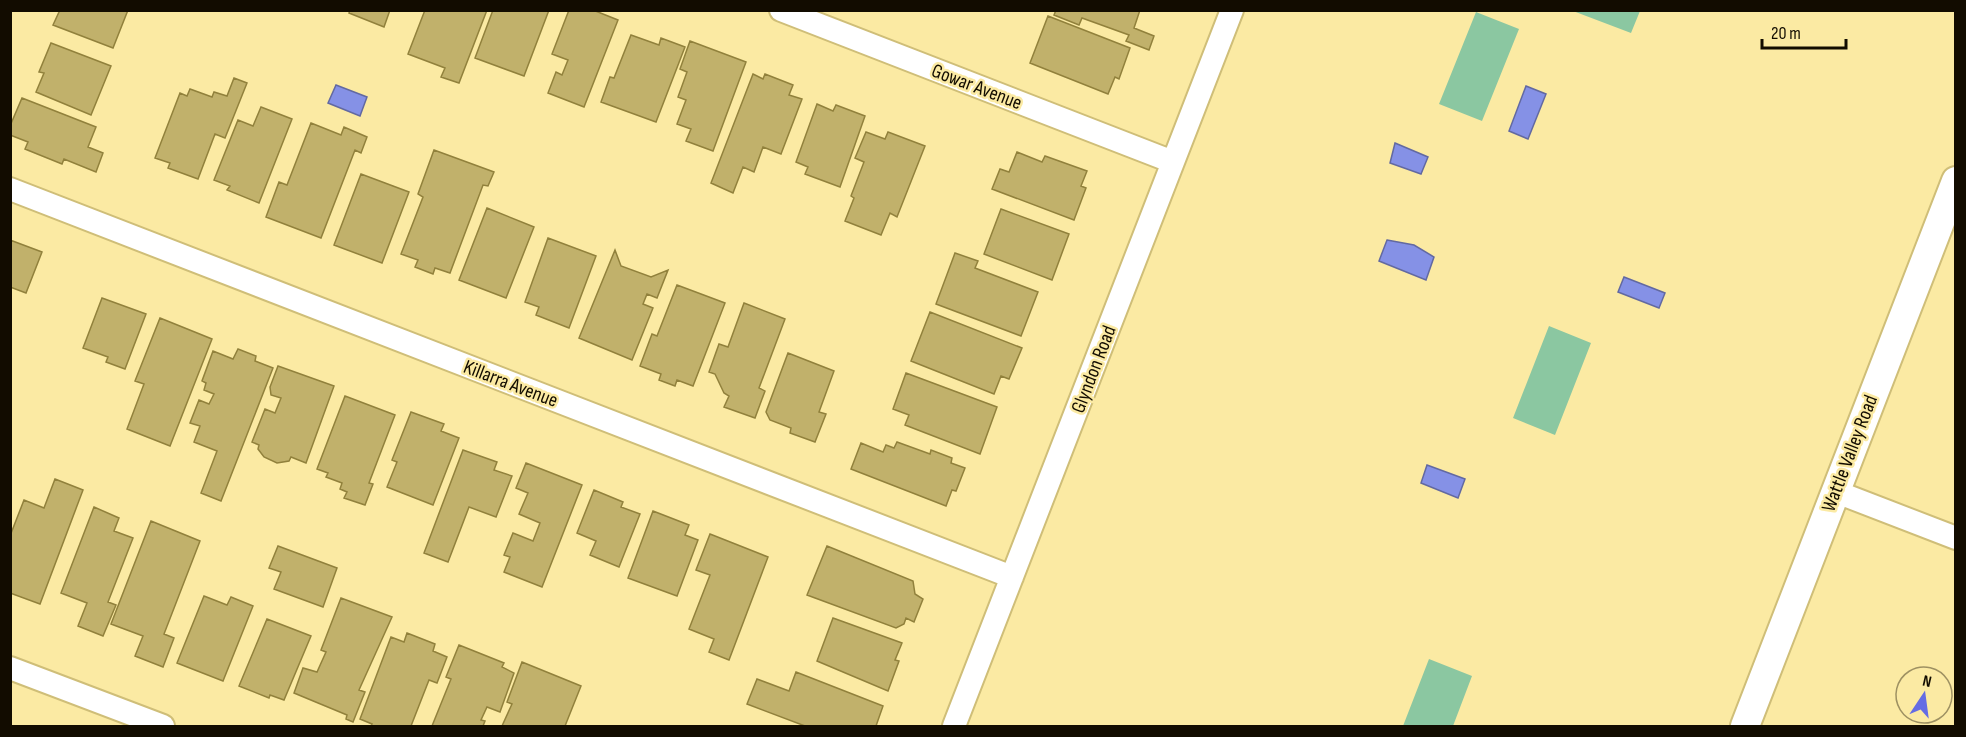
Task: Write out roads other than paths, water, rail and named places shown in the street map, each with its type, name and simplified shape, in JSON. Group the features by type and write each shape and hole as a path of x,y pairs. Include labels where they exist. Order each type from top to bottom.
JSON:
{"street":[{"name":"Gowar Avenue","path":"781,10 1173,162"},
{"name":"Glyndon Road","path":"954,726 1232,10"},
{"name":"Wattle Valley Road","path":"1745,726 1834,490 1956,181"},
{"name":"Killarra Avenue","path":"10,189 1012,577"},
{"path":"1834,490 1956,538"},
{"path":"10,668 163,726"}],"water":[{"path":"336,85 367,97 360,116 328,103"},
{"path":"1526,86 1546,94 1528,139 1509,131"},
{"path":"1395,143 1428,157 1421,174 1390,163"},
{"path":"1387,240 1414,245 1434,257 1426,280 1379,261"},
{"path":"1624,277 1665,293 1659,308 1618,292"},
{"path":"1427,465 1465,479 1458,498 1421,483"}]}
